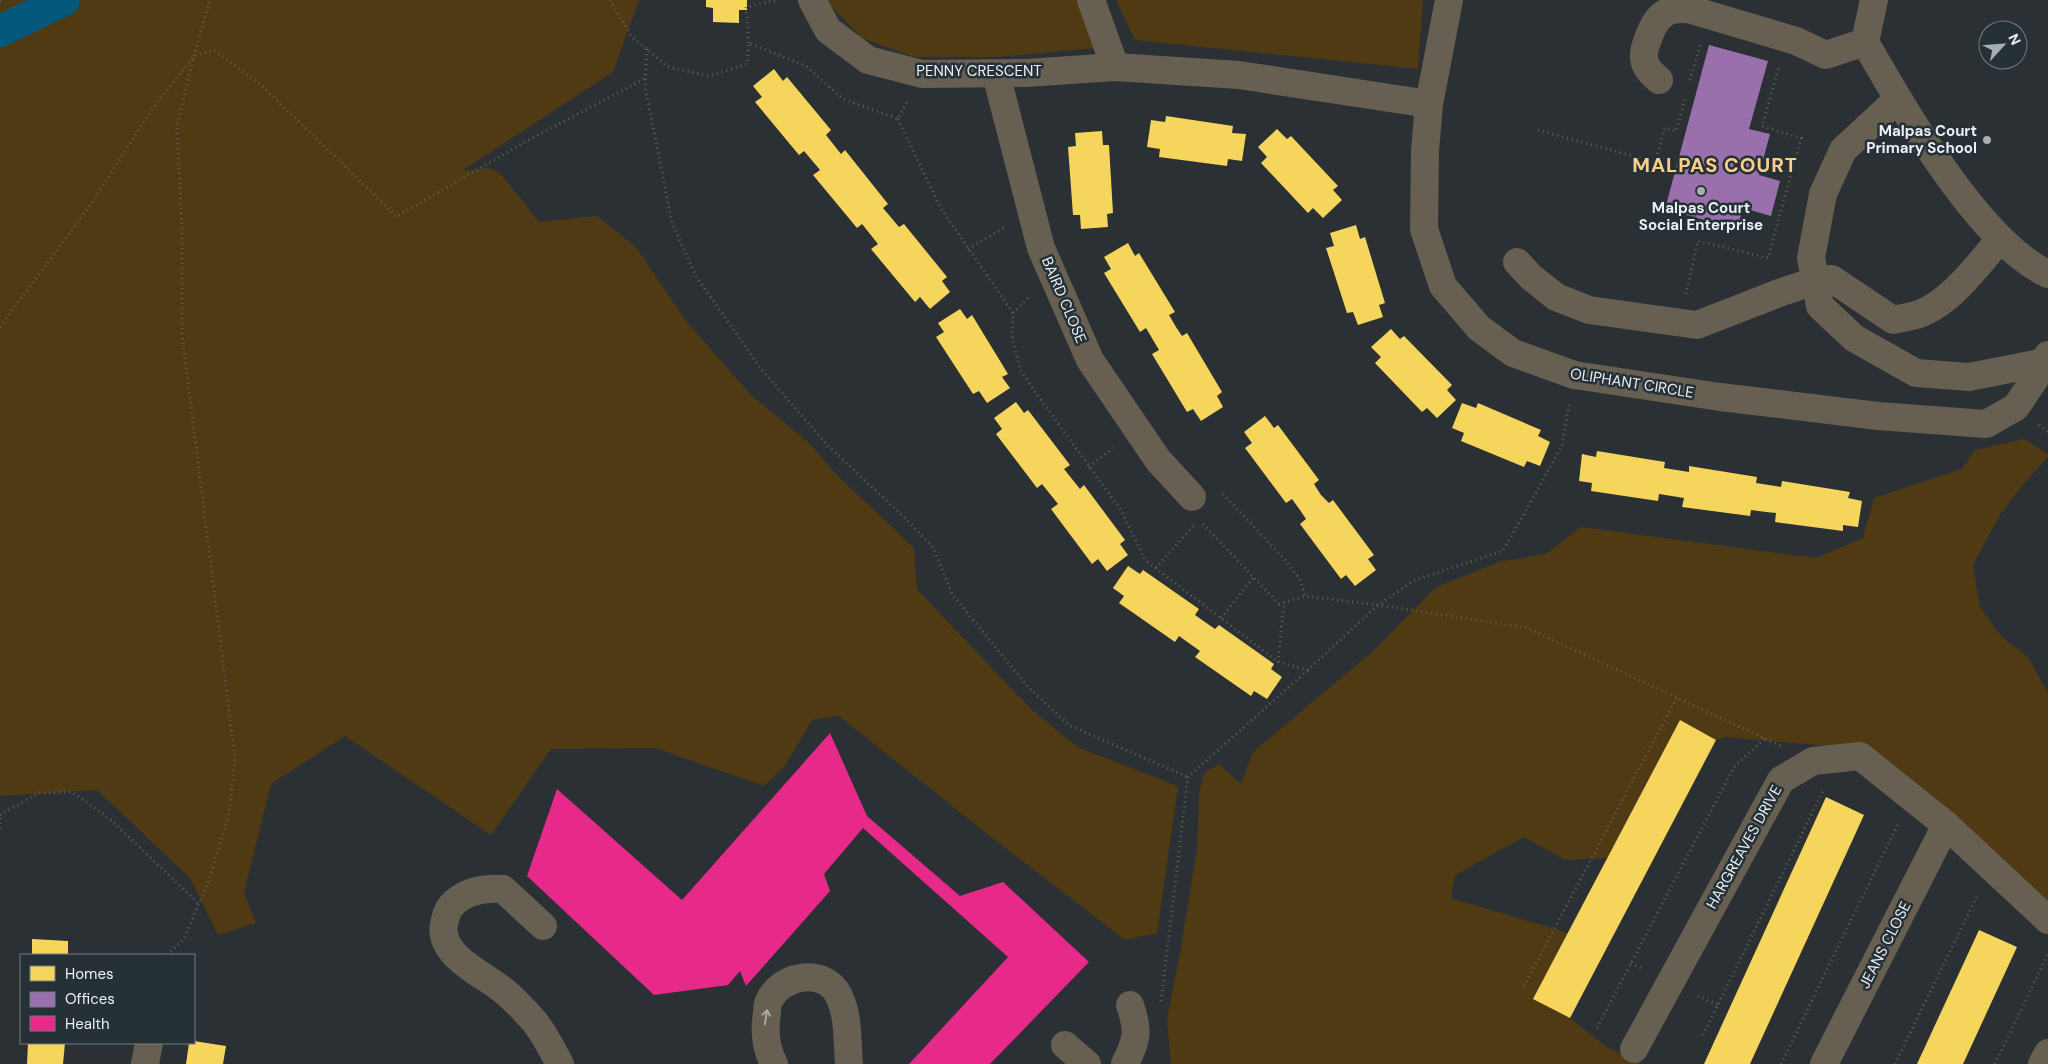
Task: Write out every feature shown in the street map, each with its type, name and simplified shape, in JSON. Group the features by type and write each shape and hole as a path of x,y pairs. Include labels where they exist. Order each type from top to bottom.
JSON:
{"street":[{"name":"PENNY CRESCENT","path":"812,0 828,30 868,60 922,74 996,74 1116,67 1240,75 1429,104"},
{"path":"1091,0 1116,67"},
{"name":"OLIPHANT CIRCLE","path":"1449,0 1429,104 1425,151 1424,229 1444,286 1479,328 1513,353 1574,376 1720,397 1878,416 1986,424 2016,407 2047,358"},
{"path":"1874,0 1865,42 1898,99 1953,182 2000,238 2032,267 2048,274"},
{"path":"1659,80 1648,71 1643,56 1654,23 1670,10 1681,8 1692,10 1796,41 1826,55 1865,42"},
{"name":"BAIRD CLOSE","path":"996,74 1041,248 1090,360 1158,460 1192,497"},
{"path":"1898,99 1843,150 1823,194 1810,258 1820,306 1854,338 1916,373 1969,377 2047,358"},
{"path":"1517,262 1531,277 1556,297 1589,310 1697,325 1778,293 1832,279 1893,320 1918,314 1942,301 1974,270 2000,238"},
{"name":"HARGREAVES DRIVE","path":"1634,1049 1781,780 1826,760 1860,756 1946,825 2048,920"},
{"name":"JEANS CLOSE","path":"1824,1064 1946,825"},
{"path":"543,926 503,889 493,888 476,890 456,900 446,911 442,932 451,950 467,965 505,992 535,1022 560,1064"},
{"path":"774,1064 768,1053 764,1030 768,1001 779,989 796,979 812,976 830,982 838,994 845,1012 849,1064"},
{"path":"1125,1064 1137,1035 1136,1022 1130,1005"},
{"path":"145,1064 150,1044"},
{"path":"1065,1044 1087,1064"},
{"path":"2042,1064 2048,1053"}],"path":[{"path":"167,954 184,938 209,880 229,813 235,758 182,335 182,232 177,126 210,0"},
{"path":"610,0 631,36 668,67 709,76 747,64 749,43 746,7 778,0"},
{"path":"1690,84 1703,36"},
{"path":"749,43 806,66 843,99 898,119 940,208 1013,313 1012,339 1021,371 1121,510 1145,560 1278,662 1308,670"},
{"path":"647,49 645,86 672,223 697,278 762,370 828,446 933,547 952,594 1029,688 1069,725 1188,777"},
{"path":"0,328 92,203 152,109 194,56 214,50 261,85 388,208 396,218 525,142 646,78"},
{"path":"1680,322 1698,241 1768,258 1801,138 1762,126 1781,59"},
{"path":"898,119 922,74"},
{"path":"1538,130 1655,162 1665,128 1676,131 1687,93"},
{"path":"968,249 1032,211"},
{"path":"1160,1010 1188,777 1378,605 1415,580 1504,550 1562,446 1574,376"},
{"path":"1192,497 1209,495 1219,490 1286,562 1300,580 1305,596"},
{"path":"1156,568 1199,520 1252,578 1279,604 1305,596 1378,605 1527,628 1765,738 1826,760 1703,1035"},
{"path":"1221,618 1252,578"},
{"path":"1278,662 1284,602"},
{"path":"1524,986 1677,697"},
{"path":"1597,1028 1734,767 1765,738"},
{"path":"0,829 0,815 39,794 72,792 110,819 198,904"},
{"path":"1780,1064 1912,798"},
{"path":"1895,1064 1991,868"},
{"path":"1995,1064 2048,954"}],"shaded area":[{"path":"0,0 639,0 613,72 462,171 489,168 501,174 539,222 597,216 636,247 686,321 751,395 809,443 835,473 914,548 917,589 1029,707 1077,747 1178,786 1157,933 1125,940 839,716 812,720 785,766 764,786 655,748 551,749 491,835 345,736 271,784 244,893 256,923 218,935 190,878 97,790 0,796"},
{"path":"827,0 1076,0 1096,48 995,57 914,57 862,38"},
{"path":"1116,0 1423,0 1418,69 1135,40"},
{"path":"2024,439 2048,454 2048,457 2026,481 2000,515 1973,565 1980,607 2001,636 2028,657 2048,693 2048,907 1828,746 1726,737 1716,740 1680,721 1607,858 1565,860 1524,837 1455,875 1451,898 1568,933 1534,999 1570,1018 1608,1048 1642,1064 1171,1064 1167,1020 1197,849 1199,794 1204,773 1219,764 1241,784 1253,752 1372,652 1436,587 1499,562 1546,554 1581,527 1816,558 1863,538 1874,498 1962,469 1975,450"}],"building: Homes":[{"path":"706,0 747,0 747,10 739,10 739,23 713,22 713,8 706,7"},
{"path":"774,69 783,81 787,77 831,130 826,135 841,154 845,150 888,204 883,208 899,227 904,224 947,277 942,281 950,292 930,309 920,297 915,302 871,249 878,244 862,224 857,228 813,175 820,170 804,151 799,155 755,102 762,97 753,86"},
{"path":"1166,116 1233,126 1232,133 1246,134 1242,161 1228,159 1227,166 1159,157 1160,149 1147,147 1151,120 1165,122"},
{"path":"1277,129 1287,139 1291,136 1338,186 1333,190 1342,200 1323,218 1313,208 1308,213 1261,163 1267,157 1258,147"},
{"path":"1102,131 1103,145 1109,145 1113,213 1107,214 1108,227 1081,229 1080,215 1073,215 1068,147 1076,146 1075,133"},
{"path":"1356,225 1360,239 1365,237 1385,303 1379,305 1383,317 1358,325 1353,312 1347,313 1326,248 1334,246 1330,233"},
{"path":"1128,243 1135,256 1139,253 1175,312 1169,315 1176,327 1182,336 1187,333 1222,392 1217,396 1223,407 1201,421 1193,409 1187,412 1152,354 1159,350 1146,328 1140,332 1104,273 1111,269 1104,257"},
{"path":"960,309 967,319 972,315 1008,374 1002,377 1010,388 987,403 979,391 973,394 936,337 944,332 938,323"},
{"path":"1391,329 1400,339 1404,336 1452,385 1447,390 1456,400 1437,418 1427,408 1422,412 1375,363 1381,357 1371,347"},
{"path":"1016,402 1024,413 1028,410 1070,465 1064,469 1080,489 1084,485 1125,540 1120,544 1128,555 1107,571 1098,559 1092,564 1051,509 1058,504 1042,484 1037,488 996,434 1002,429 994,418"},
{"path":"1462,403 1476,408 1478,403 1541,430 1538,436 1550,442 1540,466 1527,461 1524,467 1461,441 1464,433 1452,428"},
{"path":"1265,416 1274,428 1278,425 1319,480 1314,484 1321,495 1329,503 1333,500 1374,555 1368,559 1376,570 1355,586 1346,575 1341,579 1300,524 1306,519 1292,499 1286,503 1245,448 1252,443 1244,432"},
{"path":"1597,451 1665,462 1664,468 1689,472 1689,466 1757,477 1756,483 1781,487 1782,481 1850,492 1848,498 1862,501 1858,527 1843,525 1843,531 1775,522 1776,513 1751,510 1750,516 1682,507 1684,498 1659,494 1658,501 1591,491 1592,483 1579,481 1582,454 1596,457"},
{"path":"1128,566 1140,574 1143,570 1199,609 1195,615 1215,629 1219,625 1274,664 1271,669 1282,677 1267,699 1254,691 1251,696 1195,657 1200,651 1179,636 1175,642 1119,603 1124,596 1113,588"},
{"path":"1680,720 1716,740 1570,1018 1533,999"},
{"path":"1826,797 1864,815 1750,1064 1704,1064"},
{"path":"1979,930 2017,947 1963,1064 1917,1064"},
{"path":"32,939 68,941 68,954 32,954"},
{"path":"195,1041 226,1046 223,1064 186,1064 189,1044 195,1044"},
{"path":"28,1044 65,1044 63,1064 27,1064"}],"building: Offices":[{"path":"1709,45 1768,61 1749,129 1770,134 1759,175 1780,181 1771,216 1743,208 1737,229 1665,209"}],"building: Health":[{"path":"830,733 867,816 960,896 1003,882 1089,962 990,1064 909,1064 1008,957 863,828 824,874 830,891 746,986 740,971 728,985 654,995 527,876 557,789 682,900"}],"waterway":[{"path":"0,31 64,0"}],"place":[{"name":"Malpas Court Primary School","path":"1987,140"},
{"name":"Malpas Court Social Enterprise","path":"1701,191"}],"district":[{"name":"MALPAS COURT","path":"1715,165"}]}
